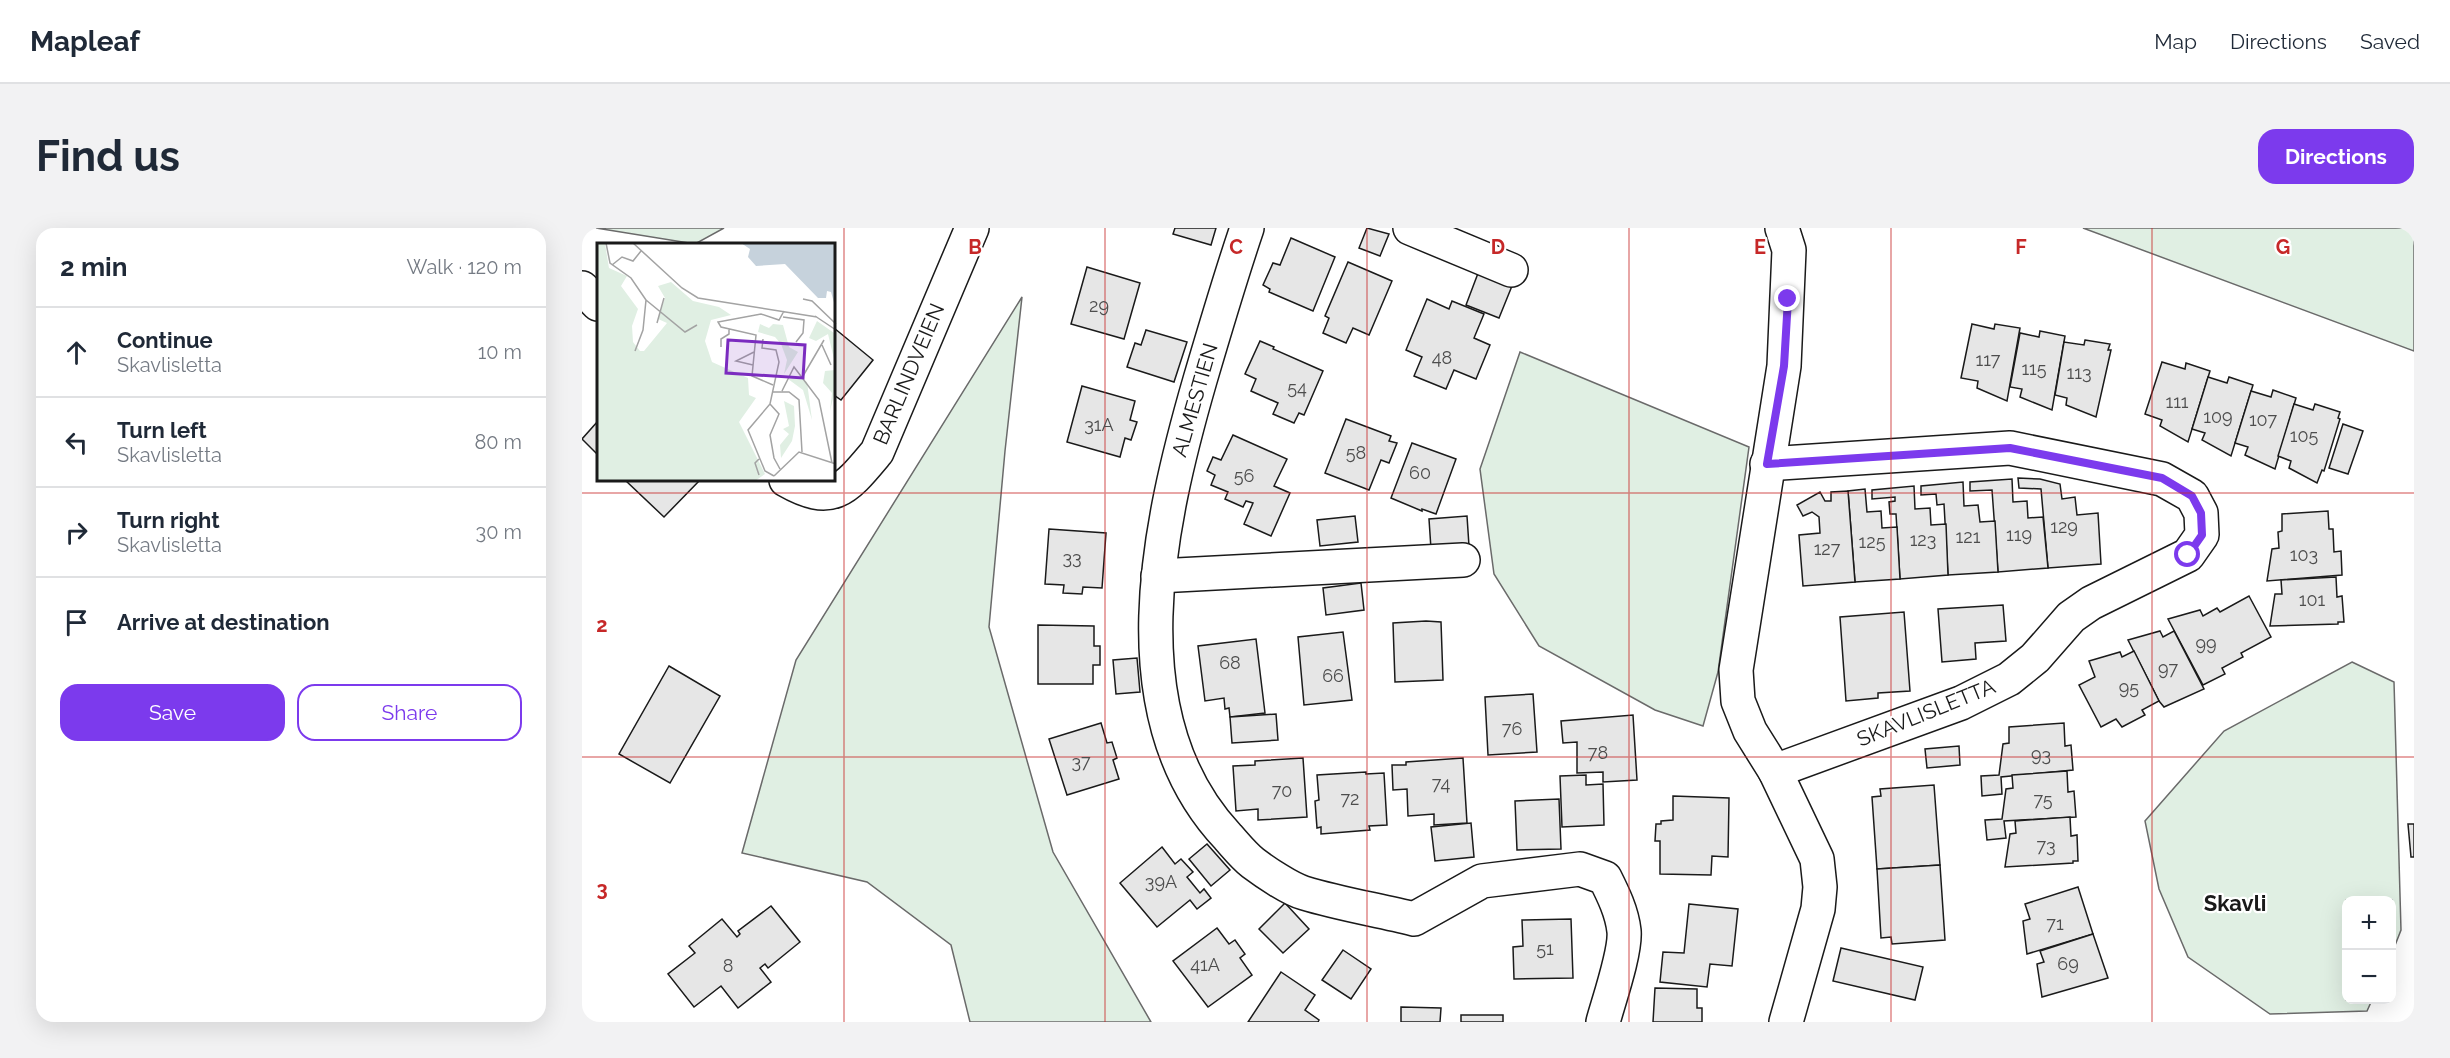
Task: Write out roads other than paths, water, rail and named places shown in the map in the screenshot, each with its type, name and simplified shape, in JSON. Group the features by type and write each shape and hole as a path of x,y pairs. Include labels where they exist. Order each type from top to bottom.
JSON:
{"street":[{"name":"BARLINDVEIEN","path":"789,482 806,492 833,494 852,482 876,453 972,228"},
{"name":"ALMESTIEN","path":"1247,228 1227,287 1178,458 1158,576 1154,621 1159,687 1173,743 1190,786 1215,823 1253,863 1302,893 1414,919 1482,881 1580,869 1605,878 1616,901 1624,932 1618,968 1603,1022"},
{"path":"1410,228 1510,270"},
{"path":"1782,228 1790,250 1784,366 1736,670 1738,701 1750,731 1775,771 1817,859 1820,887 1818,909 1786,1022"},
{"path":"582,288 597,303"},
{"name":"SKAVLISLETTA","path":"1767,464 2010,448 2162,478 2192,496 2201,513 2202,535 2188,555 2084,607 2071,617 2035,658 2010,679 1961,703 1775,771"},
{"path":"1158,576 1463,560"}],"district":[{"name":"Skavli","path":"2235,903"}]}
